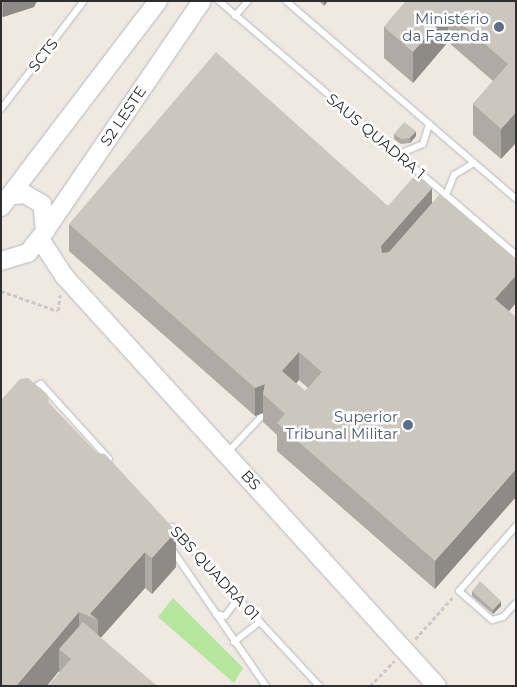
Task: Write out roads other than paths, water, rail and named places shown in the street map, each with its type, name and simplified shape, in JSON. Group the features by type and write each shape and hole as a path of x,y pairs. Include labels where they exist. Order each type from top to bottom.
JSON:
{"main road":[{"path":"1,207 15,194 158,1"},
{"name":"S2 LESTE","path":"15,258 43,235 202,1"},
{"path":"15,194 25,194 42,204 43,235"},
{"name":"BS","path":"43,235 62,283"},
{"path":"1,274 15,258"},
{"name":"BS","path":"15,258 62,283 226,454 437,686"}],"lane":[{"name":"SCTS","path":"1,109 84,1"},
{"name":"SAUS QUADRA 1","path":"219,1 516,255"},
{"path":"235,16 248,1"},
{"path":"286,1 516,199"},
{"path":"397,155 423,144 429,124"},
{"path":"446,194 454,175 474,163"},
{"path":"446,208 452,201"},
{"path":"31,403 25,396 39,384 113,463"},
{"path":"226,454 262,416"},
{"name":"SBS QUADRA 01","path":"166,520 319,686"},
{"path":"516,526 459,591 492,620 503,617 516,603"},
{"name":"SBS QUADRA 01","path":"163,539 188,568 234,642 266,686"},
{"path":"216,614 225,616 238,599"},
{"path":"234,642 260,622"}],"place":[{"name":"Ministério da Fazenda","path":"499,27"},
{"name":"Superior Tribunal Militar","path":"408,425"}]}
